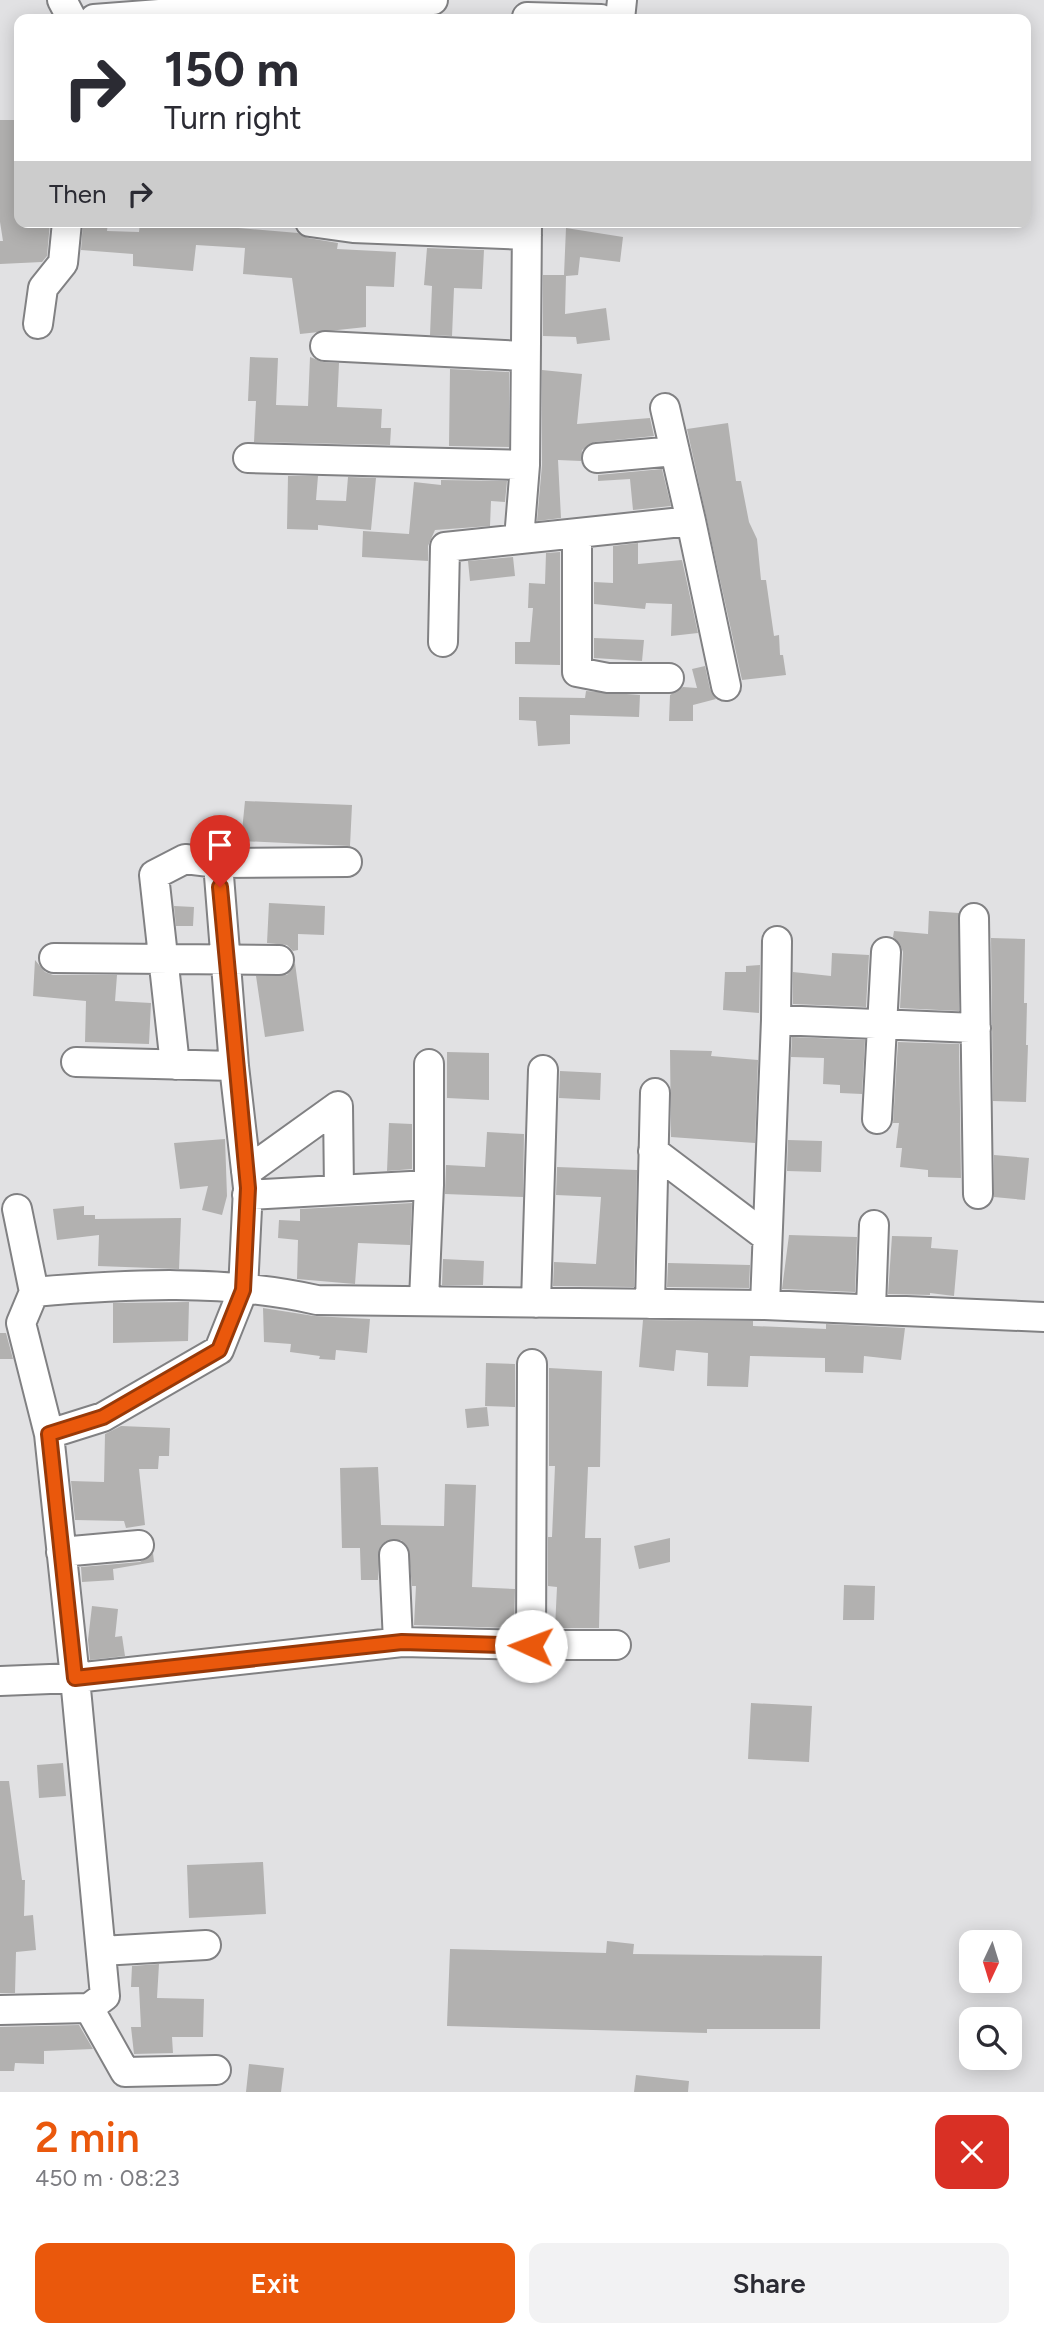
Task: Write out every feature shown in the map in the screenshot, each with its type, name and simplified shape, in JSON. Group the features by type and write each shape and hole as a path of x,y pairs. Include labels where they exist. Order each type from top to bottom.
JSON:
{"street":[{"path":"236,14 321,11 433,0"},
{"path":"527,12 548,14"},
{"path":"38,324 43,288 63,263 66,228"},
{"path":"353,228 527,229 525,465 519,539"},
{"path":"325,346 525,356"},
{"path":"665,408 726,686"},
{"path":"597,458 675,451"},
{"path":"248,458 525,465"},
{"path":"443,642 445,547 691,521"},
{"path":"576,534 577,672 608,678 669,678"},
{"path":"175,1065 154,876 185,859 218,863 347,862"},
{"path":"49,1434 103,1417 219,1350 243,1290 247,1183 234,1066 218,863"},
{"path":"974,918 978,1194"},
{"path":"765,1305 777,941"},
{"path":"877,1119 886,952"},
{"path":"54,958 279,960"},
{"path":"776,1020 976,1028"},
{"path":"76,1062 234,1066"},
{"path":"424,1300 429,1185 429,1064"},
{"path":"536,1303 543,1070"},
{"path":"650,1304 654,1093"},
{"path":"247,1183 338,1106 339,1190"},
{"path":"653,1151 767,1237"},
{"path":"247,1183 339,1190 429,1185"},
{"path":"0,2010 89,2008 105,1996 49,1434 22,1323 34,1292 17,1209"},
{"path":"871,1308 874,1225"},
{"path":"34,1292 139,1283 291,1294 317,1300 765,1305 1044,1317"},
{"path":"531,1646 532,1364"},
{"path":"61,1552 139,1545"},
{"path":"394,1555 398,1642"},
{"path":"0,1681 75,1678 398,1642 531,1646 616,1645"},
{"path":"101,1951 206,1945"},
{"path":"89,2008 125,2072 216,2070"}],"building":[{"path":"0,120 14,120 14,228 49,228 47,256 42,262 0,264 0,241 3,241 0,222"},
{"path":"83,228 139,232 139,228 239,228 298,233 308,238 338,243 337,249 396,252 394,287 366,286 366,327 300,334 292,278 243,274 245,248 196,245 193,271 133,266 133,254 81,250"},
{"path":"566,228 623,237 620,262 580,257 578,275 566,276 565,314 606,308 610,340 577,344 576,337 543,336 543,275 564,275"},
{"path":"427,248 484,250 482,289 454,288 452,336 430,335 432,286 424,285"},
{"path":"250,357 278,358 276,405 308,406 310,357 323,362 339,363 337,407 382,409 381,428 391,428 390,445 254,442 256,401 248,401"},
{"path":"450,369 509,372 509,447 449,446"},
{"path":"542,370 582,374 577,424 650,418 654,436 595,442 582,450 581,461 558,460 561,518 537,521 542,465"},
{"path":"728,423 736,481 741,481 749,522 757,539 761,580 766,580 774,636 779,635 780,655 783,655 786,675 742,680 687,429"},
{"path":"662,469 671,506 633,510 630,479 598,481 598,475"},
{"path":"288,476 318,476 316,500 346,501 348,477 376,478 371,530 318,525 318,530 287,529"},
{"path":"441,480 507,481 505,502 491,501 490,526 435,530 428,546 428,561 362,557 363,531 409,534 414,482 441,485"},
{"path":"638,543 638,564 682,560 698,633 671,636 672,604 646,603 645,609 594,604 594,582 613,583 613,546"},
{"path":"560,552 560,665 515,664 515,642 530,642 533,608 528,608 529,583 545,584 546,553"},
{"path":"513,557 515,576 470,581 468,561"},
{"path":"594,638 644,640 642,661 594,658"},
{"path":"705,666 710,689 716,699 693,705 693,721 669,721 670,695 683,687 697,688 692,669"},
{"path":"586,691 640,695 639,717 570,715 570,744 538,746 536,721 519,720 519,697 585,698"},
{"path":"245,801 352,805 350,846 241,841"},
{"path":"269,903 325,906 324,935 298,934 298,950 293,951 287,945 267,943"},
{"path":"174,906 194,907 193,926 176,926"},
{"path":"929,911 959,913 959,1011 900,1008 903,952 893,937 894,931 928,934"},
{"path":"991,938 1025,939 1024,1003 1027,1003 1028,1045 1026,1102 993,1101"},
{"path":"832,953 869,955 866,1007 793,1004 793,972 831,976"},
{"path":"35,960 45,972 53,975 117,975 115,1001 151,1003 149,1044 85,1042 86,1001 33,996"},
{"path":"295,963 304,1031 265,1037 256,976 287,975"},
{"path":"760,965 759,1013 723,1010 725,972 746,972 746,966"},
{"path":"792,1037 865,1040 862,1094 840,1093 840,1085 823,1084 824,1058 791,1057"},
{"path":"898,1042 959,1044 961,1178 928,1177 928,1170 900,1167 902,1148 896,1148 899,1123 893,1123"},
{"path":"670,1050 712,1051 711,1056 758,1060 755,1143 671,1137"},
{"path":"447,1052 489,1053 489,1100 447,1098"},
{"path":"560,1071 601,1073 600,1100 559,1098"},
{"path":"389,1123 412,1124 412,1169 387,1171"},
{"path":"487,1132 524,1134 523,1197 445,1194 446,1165 485,1167"},
{"path":"225,1139 227,1196 222,1215 202,1210 208,1186 180,1189 174,1143"},
{"path":"788,1140 822,1141 821,1172 787,1171"},
{"path":"994,1155 1029,1158 1025,1200 994,1197"},
{"path":"557,1167 637,1170 634,1287 553,1286 554,1262 596,1264 601,1197 556,1195"},
{"path":"412,1203 410,1245 358,1243 355,1284 297,1279 298,1240 278,1238 279,1220 300,1221 300,1209"},
{"path":"84,1206 84,1215 95,1215 95,1219 181,1218 179,1269 98,1266 99,1235 57,1240 53,1209"},
{"path":"789,1235 857,1237 855,1292 782,1289"},
{"path":"892,1236 932,1237 931,1248 958,1250 954,1296 930,1293 888,1294"},
{"path":"443,1259 484,1261 483,1285 442,1285"},
{"path":"668,1263 750,1265 749,1288 667,1287"},
{"path":"189,1302 188,1341 113,1343 113,1303"},
{"path":"263,1308 314,1316 370,1319 367,1353 336,1350 335,1360 319,1359 320,1356 290,1352 291,1344 264,1342"},
{"path":"643,1320 753,1321 753,1326 826,1329 826,1324 905,1328 901,1360 864,1356 863,1373 825,1372 825,1358 750,1356 748,1387 707,1386 708,1353 676,1350 674,1371 639,1367"},
{"path":"0,1333 6,1333 13,1359 0,1359"},
{"path":"486,1363 515,1364 515,1407 485,1406"},
{"path":"549,1368 602,1371 600,1467 588,1467 585,1538 601,1538 599,1628 555,1628 557,1587 548,1586 548,1537 552,1537 555,1466 549,1466"},
{"path":"487,1407 489,1426 467,1428 465,1409"},
{"path":"121,1426 170,1428 169,1456 159,1456 158,1469 139,1469 145,1525 126,1528 124,1521 75,1520 71,1481 104,1482 105,1434"},
{"path":"378,1467 381,1525 444,1526 445,1484 476,1485 472,1587 515,1589 514,1628 414,1625 416,1586 412,1586 408,1547 401,1540 386,1541 380,1547 378,1580 361,1580 360,1548 342,1548 340,1468"},
{"path":"670,1538 670,1562 639,1569 634,1546"},
{"path":"153,1553 154,1562 113,1569 114,1580 82,1582 81,1567 140,1562"},
{"path":"844,1585 875,1586 874,1620 843,1620"},
{"path":"92,1606 118,1609 115,1637 122,1636 125,1656 90,1660 88,1640"},
{"path":"751,1703 812,1706 809,1762 748,1759"},
{"path":"63,1763 66,1796 39,1798 37,1765"},
{"path":"0,1781 9,1781 22,1880 25,1880 24,1916 33,1915 36,1950 16,1952 15,1993 0,1993"},
{"path":"263,1862 266,1914 189,1918 187,1865"},
{"path":"607,1941 634,1944 633,1954 822,1956 820,2029 707,2029 707,2033 447,2026 450,1949 606,1953"},
{"path":"159,1964 157,1998 204,1999 203,2037 172,2037 173,2053 134,2054 131,2027 141,2027 139,1987 131,1987 132,1966"},
{"path":"79,2025 93,2049 44,2051 44,2064 15,2063 14,2071 0,2071 0,2027"},
{"path":"249,2064 284,2068 281,2092 246,2092"},
{"path":"636,2075 689,2081 688,2092 634,2092"}],"route":[{"path":"220,887 234,1066 248,1188 243,1290 219,1350 103,1417 49,1434 75,1678 402,1642 531,1646"}]}
